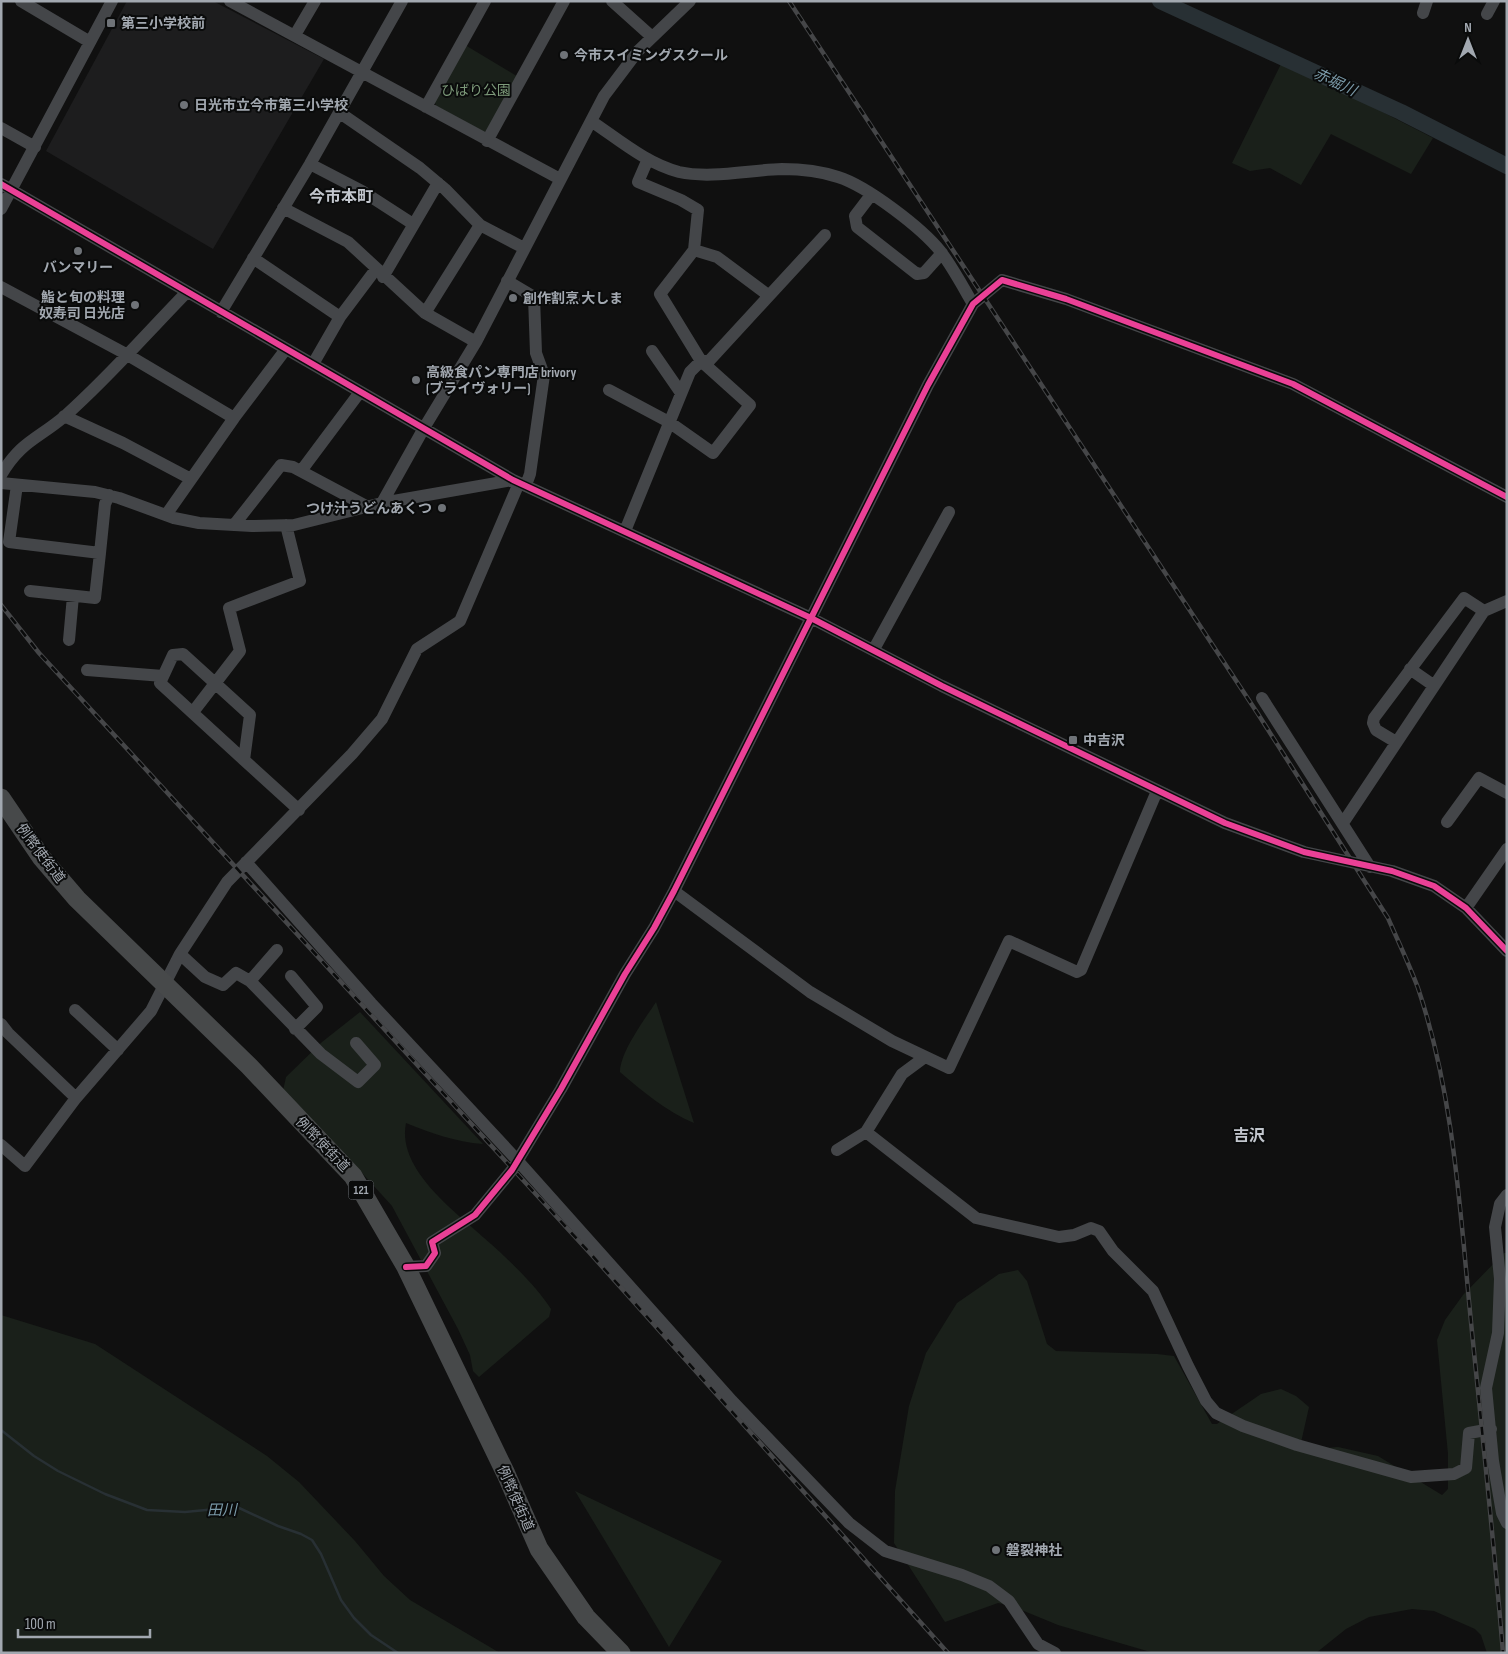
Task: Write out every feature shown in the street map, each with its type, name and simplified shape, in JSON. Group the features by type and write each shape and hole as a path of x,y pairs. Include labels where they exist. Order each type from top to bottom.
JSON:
{"highway":[{"name":"例幣使街道","path":"1,798 41,857 77,899 249,1066 353,1176 406,1267 506,1474 539,1548 586,1617 620,1653"}],"street":[{"path":"21,1 90,42"},
{"path":"1,209 6,187 35,147 112,1"},
{"path":"230,1 560,179"},
{"path":"294,36 315,1"},
{"path":"221,312 340,113 402,1"},
{"path":"426,107 485,1"},
{"path":"488,141 564,1"},
{"path":"612,1 651,36"},
{"path":"382,503 424,428 476,342 560,179 615,80 651,36 690,1"},
{"path":"1487,14 1494,1"},
{"path":"340,113 391,147 438,183 480,225 524,248"},
{"path":"591,121 648,159 685,172 784,169 811,171 838,177 871,195 919,230 942,253 973,304"},
{"path":"1,128 35,147"},
{"path":"609,390 669,422 713,453 750,405 701,361 660,294 672,276 694,250 698,210 681,200 638,182 648,159"},
{"path":"310,164 362,191 413,224"},
{"path":"313,364 340,317 380,273 438,183"},
{"path":"6,187 186,293 519,483 811,618 874,649 942,686 1225,823 1304,852 1392,871 1434,886 1466,908 1507,951"},
{"path":"871,195 855,216 857,227 917,274 924,273 942,253"},
{"path":"283,208 348,242 425,313 476,342"},
{"path":"425,313 480,225"},
{"path":"625,531 690,372 701,361 709,361 768,294 825,234"},
{"path":"694,250 717,257 768,294"},
{"path":"253,258 340,317"},
{"path":"406,1267 426,1266 435,1253 432,1242 475,1215 518,1160 561,1090 624,974 654,928 674,891 928,385 973,304 1002,280 1066,299 1293,384 1507,497"},
{"path":"507,281 534,297 574,300"},
{"path":"1,287 126,354 234,418"},
{"path":"1,475 11,458 28,441 64,416 186,293"},
{"path":"1,1145 25,1166 76,1098 151,1011 180,954 227,882 299,810 382,719 417,649 460,621 519,483 530,474 544,375 536,352 534,297"},
{"path":"166,515 234,418 286,349"},
{"path":"652,351 681,393"},
{"path":"301,471 360,392"},
{"path":"64,416 123,442 191,479"},
{"path":"234,525 281,464 301,471 370,508"},
{"path":"1,483 72,489 109,496 166,515 199,523 286,525 370,508 382,503 519,483"},
{"path":"17,485 9,542 100,554"},
{"path":"30,591 94,598 105,504 109,496"},
{"path":"874,649 949,512"},
{"path":"192,712 240,651 229,608 300,581 286,525"},
{"path":"68,640 73,596"},
{"path":"1396,742 1376,730 1373,722 1374,718 1464,598 1484,611"},
{"path":"1343,822 1484,611 1507,601"},
{"path":"244,760 250,715 182,654 173,655 160,683 244,760 299,810"},
{"path":"1410,669 1433,685"},
{"path":"87,670 163,676"},
{"path":"1262,698 1370,867"},
{"path":"1447,822 1479,778 1507,793"},
{"path":"674,891 810,992 892,1041 949,1068 1009,941 1077,972 1082,970 1157,791"},
{"path":"1466,908 1507,848"},
{"path":"246,862 371,1003 518,1160 732,1402 849,1524 885,1551 954,1572 989,1586 1009,1601 1038,1644 1055,1653"},
{"path":"250,981 277,950"},
{"path":"180,954 205,977 223,985 236,973 250,981 321,1054 358,1082 375,1065 356,1042"},
{"path":"291,976 317,1007 295,1029"},
{"path":"75,1010 118,1050"},
{"path":"1,1024 76,1098"},
{"path":"837,1150 866,1132 902,1074 925,1056"},
{"path":"866,1132 976,1218 1059,1237 1074,1235 1091,1228 1099,1231 1113,1251 1153,1291 1206,1401 1216,1413 1225,1418 1297,1445 1411,1476 1454,1474 1466,1468 1469,1433 1490,1429"},
{"path":"1507,1195 1500,1204 1495,1227 1500,1288 1498,1333 1486,1388 1502,1513 1507,1523"}],"shaded area":[{"name":"日光市立今市第三小学校","path":"127,1 213,1 324,59 213,249 46,151"}],"green space":[{"name":"ひばり公園","path":"465,45 520,78 488,130 484,132 436,106 434,99"},
{"path":"1281,64 1334,87 1433,138 1411,174 1331,134 1301,185 1270,168 1250,171 1232,163"},
{"path":"656,1002 694,1123 646,1094 620,1072 628,1046"},
{"path":"360,1012 483,1144 434,1134 406,1123 406,1141 411,1158 420,1175 448,1206 523,1275 551,1309 549,1317 479,1377 473,1371 470,1355 458,1329 392,1206 344,1153 281,1100 286,1077 322,1042"},
{"path":"1504,1253 1507,1253 1507,1653 1487,1653 1481,1635 1475,1629 1434,1611 1412,1609 1369,1617 1346,1629 1316,1653 1154,1653 1058,1625 1012,1606 998,1603 945,1622 894,1543 895,1491 909,1406 926,1353 957,1303 999,1274 1018,1270 1027,1281 1047,1344 1056,1351 1174,1356 1212,1424 1217,1424 1261,1394 1281,1389 1296,1396 1309,1407 1300,1447 1303,1450 1338,1447 1378,1456 1442,1495 1448,1489 1448,1454 1437,1340 1445,1320 1463,1295"},
{"path":"1,1315 95,1344 267,1456 299,1482 355,1541 384,1576 410,1600 500,1653 1,1653"},
{"path":"575,1491 722,1561 669,1647"}],"waterway":[{"name":"赤堀川","path":"1160,1 1401,112 1507,166"},
{"name":"田川","path":"1,1430 34,1456 58,1471 105,1494 147,1510 185,1512 237,1507 312,1540 321,1554 341,1600 354,1618 371,1635 398,1653"}],"railway":[{"path":"789,1 1258,714 1388,918 1407,961 1418,988 1440,1070 1454,1154 1503,1653"},
{"path":"1,605 39,653 589,1252 948,1653"}],"cycle path":[{"path":"1,184 513,480 811,618 942,686 1225,823 1304,852 1392,871 1434,886 1466,908 1507,951"},
{"path":"406,1267 426,1266 435,1253 432,1242 475,1215 512,1170 561,1089 674,891 928,385 973,304 1002,280 1066,299 1293,384 1507,497"}],"place":[{"name":"第三小学校前","path":"111,23"},
{"name":"今市スイミングスクール","path":"564,55"},
{"name":"日光市立今市第三小学校","path":"184,105"},
{"name":"バンマリー","path":"78,251"},
{"name":"創作割烹 大しま","path":"513,298"},
{"name":"鮨と旬の料理 奴寿司 日光店","path":"135,305"},
{"name":"高級食パン専門店 brivory (ブライヴォリー)","path":"416,380"},
{"name":"つけ汁うどんあくつ","path":"442,508"},
{"name":"中吉沢","path":"1073,740"},
{"name":"磐裂神社","path":"996,1550"}],"district":[{"name":"今市本町","path":"341,196"},
{"name":"吉沢","path":"1249,1135"}]}
